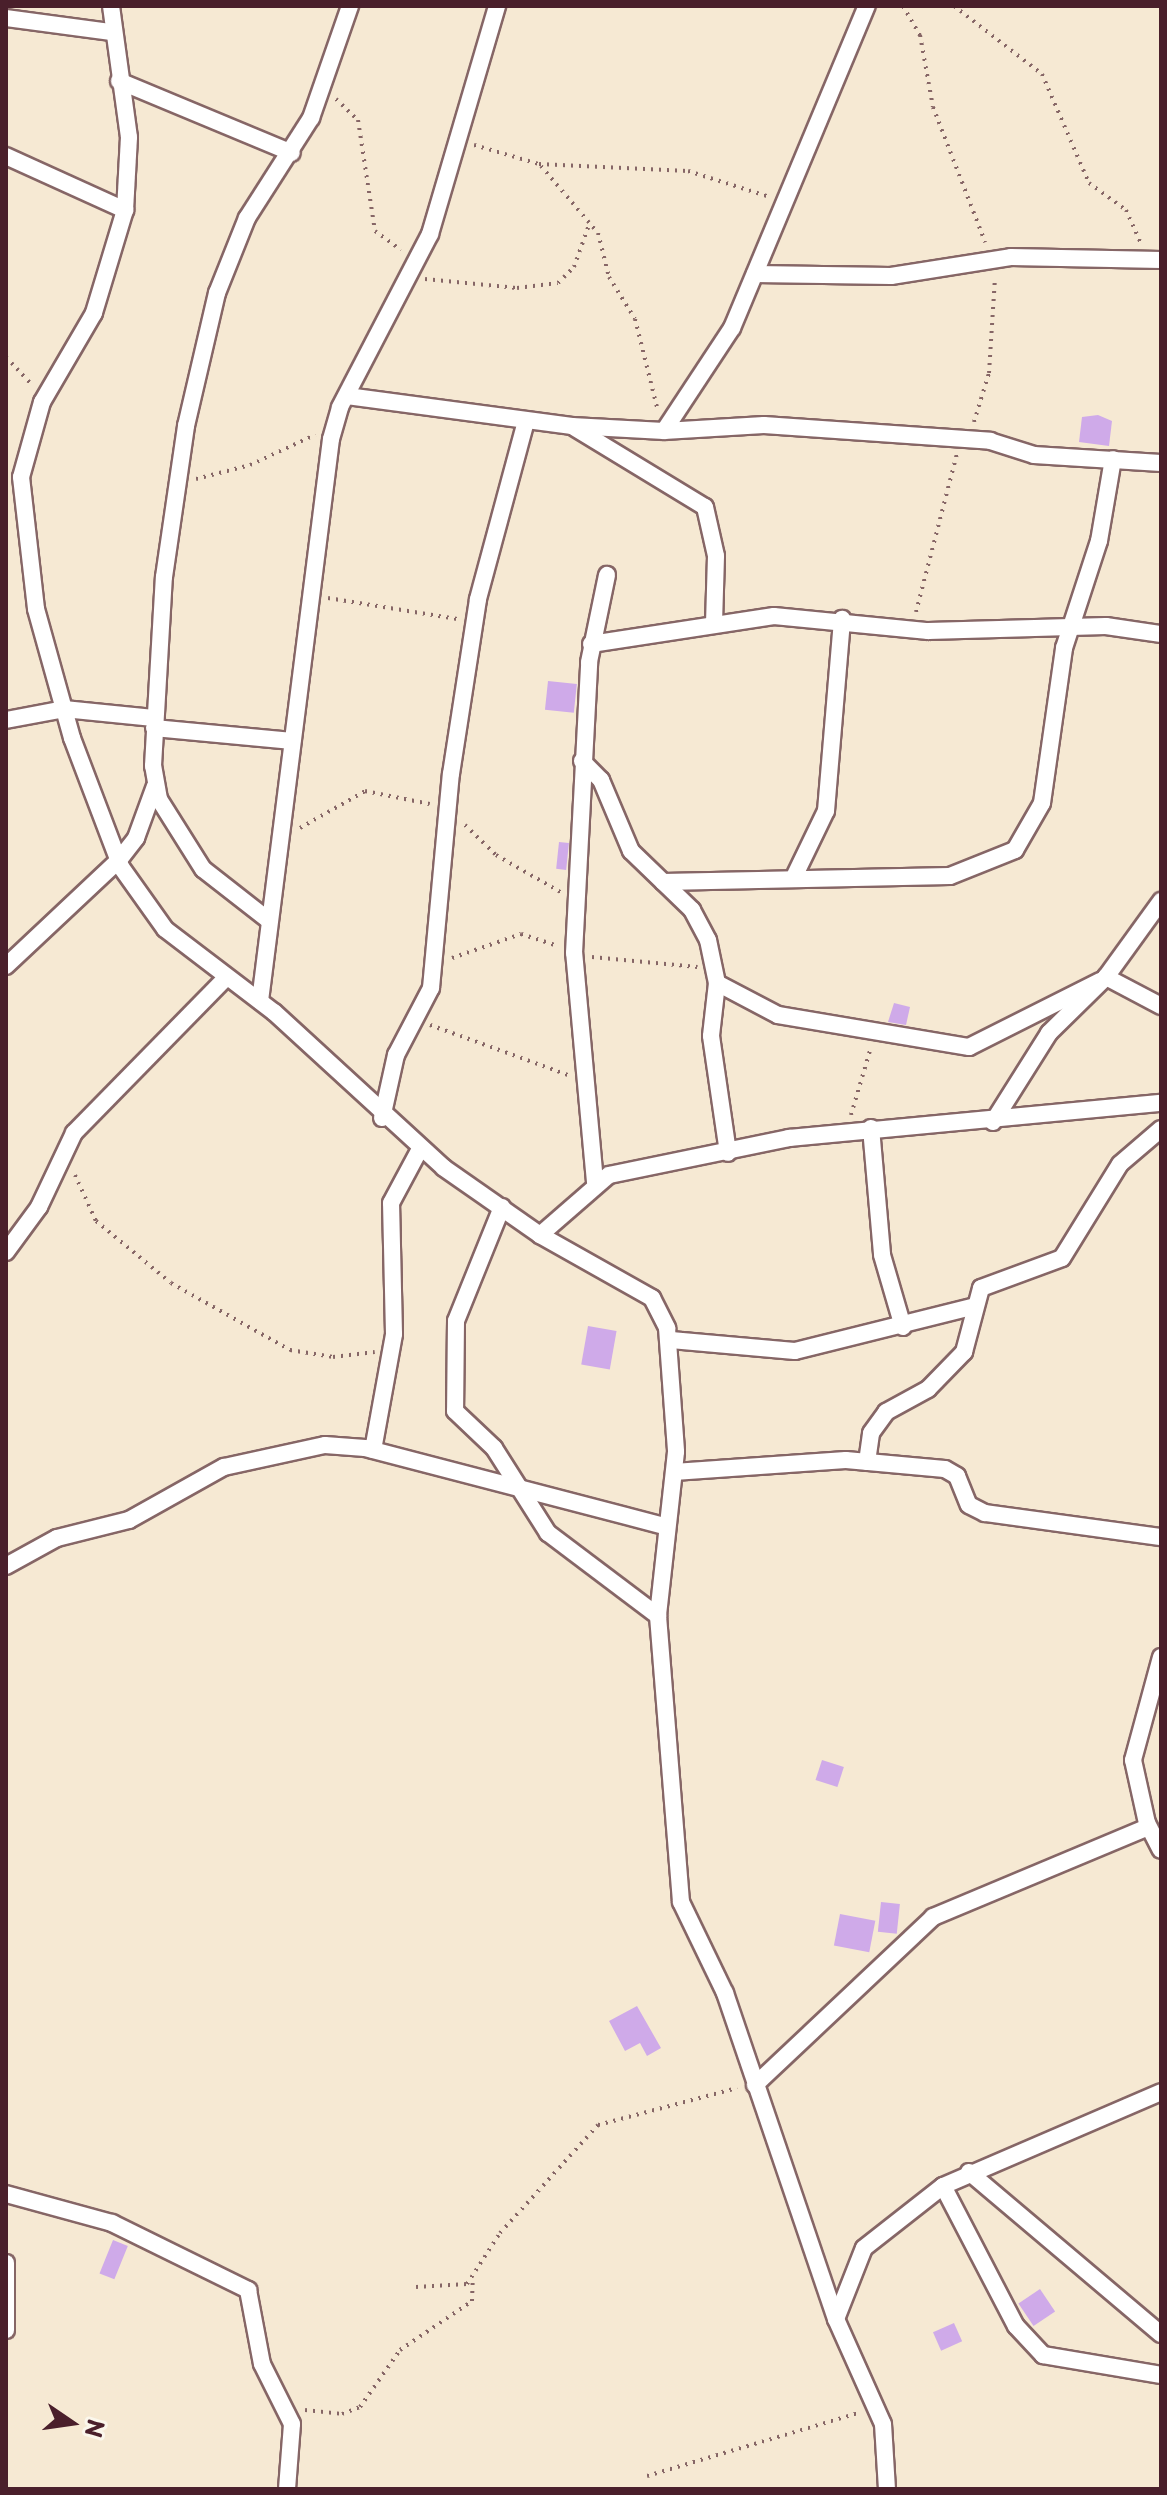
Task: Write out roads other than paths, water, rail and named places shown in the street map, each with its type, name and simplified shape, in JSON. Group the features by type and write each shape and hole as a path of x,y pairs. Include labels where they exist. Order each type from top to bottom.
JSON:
{"street":[{"path":"111,6 111,32 129,137 125,210 94,313 39,409 14,477 36,609 64,709 119,860 165,929 260,1001 382,1118 420,1149 540,1235 652,1298 671,1340 674,1472 665,1526 658,1616 681,1902 725,1993 836,2319 876,2408 888,2454 887,2489"},
{"path":"6,966 119,860 136,838 156,782 154,723 178,482 217,293 247,218 292,153 322,88 350,6"},
{"path":"260,1001 277,835 337,419 414,270 460,141 497,6"},
{"path":"659,431 732,328 867,6"},
{"path":"6,18 111,32"},
{"path":"119,81 292,153"},
{"path":"6,156 125,210"},
{"path":"755,274 891,276 992,258 1158,260"},
{"path":"347,396 572,426 659,431 764,425 963,440 1161,463"},
{"path":"382,1118 396,1055 416,1023 435,965 449,805 475,623 526,421"},
{"path":"572,426 705,507 716,556 714,623"},
{"path":"663,882 795,875 950,876 1015,850 1042,803 1070,628 1099,541 1113,459"},
{"path":"595,1182 586,1127 591,1084 574,953 581,905 582,761 591,644 607,575"},
{"path":"591,644 774,616 842,619 912,630 1070,628 1161,634"},
{"path":"795,875 826,811 842,619"},
{"path":"8,722 64,709 292,741"},
{"path":"582,761 601,780 631,851 692,910 716,976 711,1036 728,1153"},
{"path":"156,782 203,869 267,919"},
{"path":"993,1122 1049,1033 1103,979 1161,901"},
{"path":"716,976 778,1015 976,1046 1103,979"},
{"path":"6,1252 39,1207 61,1158 80,1126 226,978"},
{"path":"1103,979 1161,1006"},
{"path":"540,1235 595,1182 728,1153 871,1128 993,1122 1161,1103"},
{"path":"871,1128 882,1255 903,1327"},
{"path":"867,1462 874,1426 928,1389 964,1352 975,1306 985,1284 1069,1252 1120,1164 1161,1129"},
{"path":"373,1450 393,1348 391,1203 420,1149"},
{"path":"502,1207 456,1321 452,1385 461,1422 494,1448 510,1482 548,1533 658,1616"},
{"path":"671,1340 785,1352 903,1327 975,1306"},
{"path":"6,1566 57,1538 129,1520 240,1462 325,1445 373,1450 510,1482 665,1526"},
{"path":"674,1472 867,1462 952,1471 969,1505 1005,1518 1161,1537"},
{"path":"1161,1657 1133,1760 1148,1827 1161,1850"},
{"path":"755,2085 933,1917 1148,1827"},
{"path":"836,2319 864,2248 943,2186 969,2172 1161,2092"},
{"path":"969,2172 1161,2334"},
{"path":"943,2186 1010,2314 1043,2355 1161,2375"},
{"path":"6,2194 89,2213 241,2284 256,2308 262,2364 288,2413 295,2446 287,2489"},
{"path":"6,2263 6,2330"}]}
